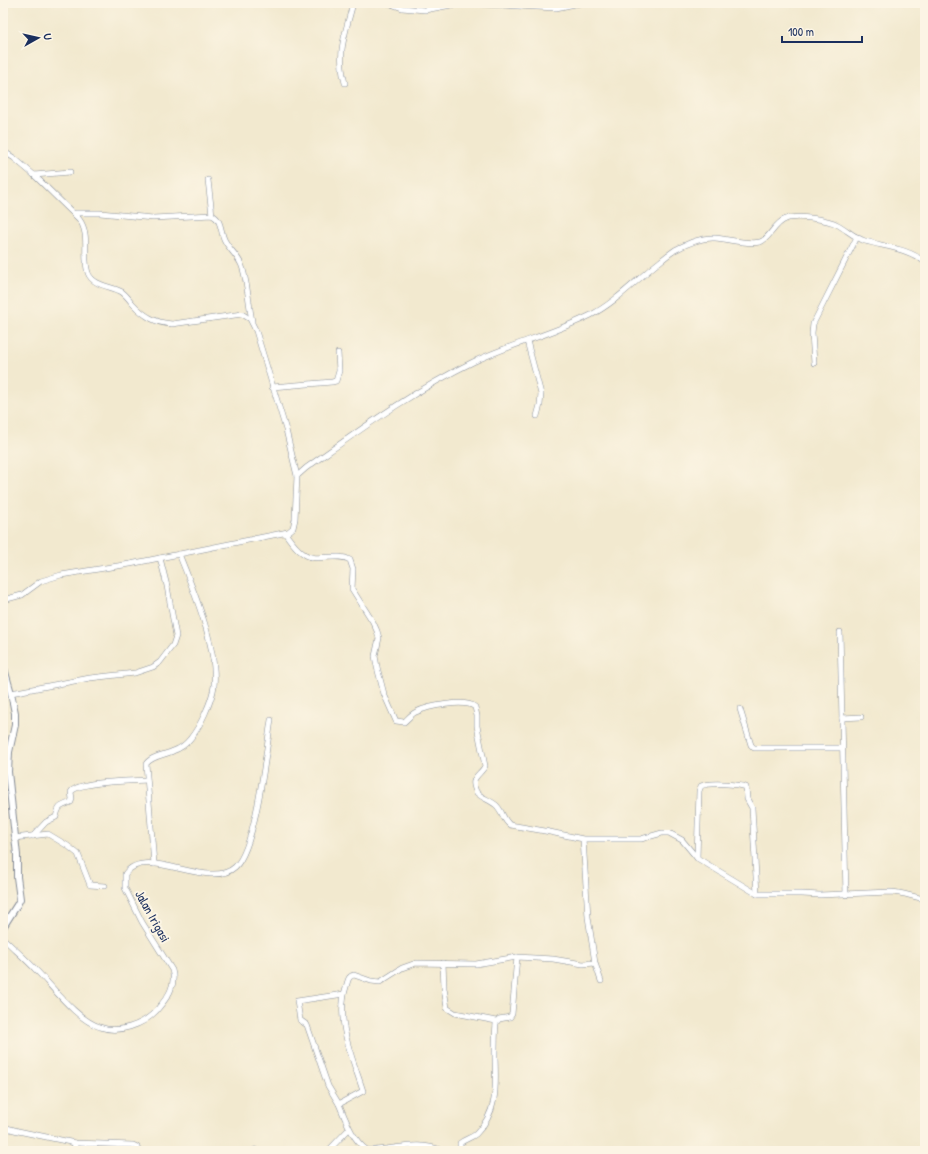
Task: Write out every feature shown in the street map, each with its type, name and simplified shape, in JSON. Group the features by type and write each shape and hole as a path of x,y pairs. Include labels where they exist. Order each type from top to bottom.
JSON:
{"street":[{"path":"345,83 341,70 341,52 354,3"},
{"path":"388,3 402,8 425,10 462,3 556,8 580,3"},
{"path":"3,151 34,175 59,200 75,213 84,228 87,266 91,277 97,283 124,294 147,317 160,322 178,324 242,314 252,322"},
{"path":"34,175 70,172"},
{"path":"208,180 212,215"},
{"path":"3,600 22,594 34,585 55,576 130,564 285,533 292,530 296,515 297,476 286,430 252,322 243,268 223,238 218,219 212,215 154,218 100,213 75,213"},
{"path":"297,476 317,460 388,410 405,400 473,362 597,312 673,251 698,241 716,238 744,242 761,242 781,222 792,218 821,219 832,222 865,241 900,249 925,262"},
{"path":"814,363 812,333 813,324 857,237"},
{"path":"527,341 541,394 537,416"},
{"path":"272,387 332,382 336,380 339,371 338,353"},
{"path":"285,533 305,555 321,558 344,557 350,560 353,569 352,589 377,631 379,638 375,656 377,667 384,694 396,721 404,722 416,712 430,707 467,704 474,706 476,709 478,730 485,766 483,771 474,781 477,792 497,806 510,825 545,830 583,839 641,839 662,833 669,833 682,840 697,858 757,894 846,895 898,892 917,898 925,898"},
{"path":"154,864 146,767 147,761 174,751 187,742 193,735 207,707 214,686 211,650 200,607 179,554"},
{"path":"11,693 90,678 135,673 153,667 160,662 173,645 176,636 167,586 160,558"},
{"path":"840,632 846,895"},
{"path":"3,665 11,693 15,720 8,757 8,777 20,899 18,905 3,927"},
{"path":"740,709 751,745 754,748 842,748"},
{"path":"842,718 861,717"},
{"name":"Jalan Irigasi","path":"3,938 77,1013 100,1028 116,1029 131,1026 146,1019 155,1012 173,985 174,978 170,966 142,922 125,888 124,879 126,873 133,866 146,863 212,874 225,872 235,868 240,861 250,839 262,783 272,720"},
{"path":"33,836 46,822 56,817 57,811 62,805 71,802 71,792 75,788 104,783 147,780"},
{"path":"697,858 700,788 709,784 740,786 746,788 747,799 752,808 757,894"},
{"path":"14,838 48,834 72,848 79,856 89,885 105,886"},
{"path":"583,839 588,917 595,962 601,981"},
{"path":"339,1104 363,1091 344,1023 344,994 349,978 352,975 371,981 380,982 411,964 476,964 517,957 553,959 583,964 595,962"},
{"path":"443,963 444,988 447,1008 455,1013 481,1017 496,1022 511,1016 517,957"},
{"path":"344,994 297,1002 300,1020 307,1025 328,1086 339,1104 349,1129 367,1150 417,1145 430,1146 444,1151"},
{"path":"460,1151 460,1143 472,1137 478,1131 490,1113 494,1103 496,1087 496,1022"},
{"path":"3,1127 75,1143 133,1145 137,1147 138,1151"},
{"path":"328,1151 349,1129"},
{"path":"74,1151 75,1143"}]}
